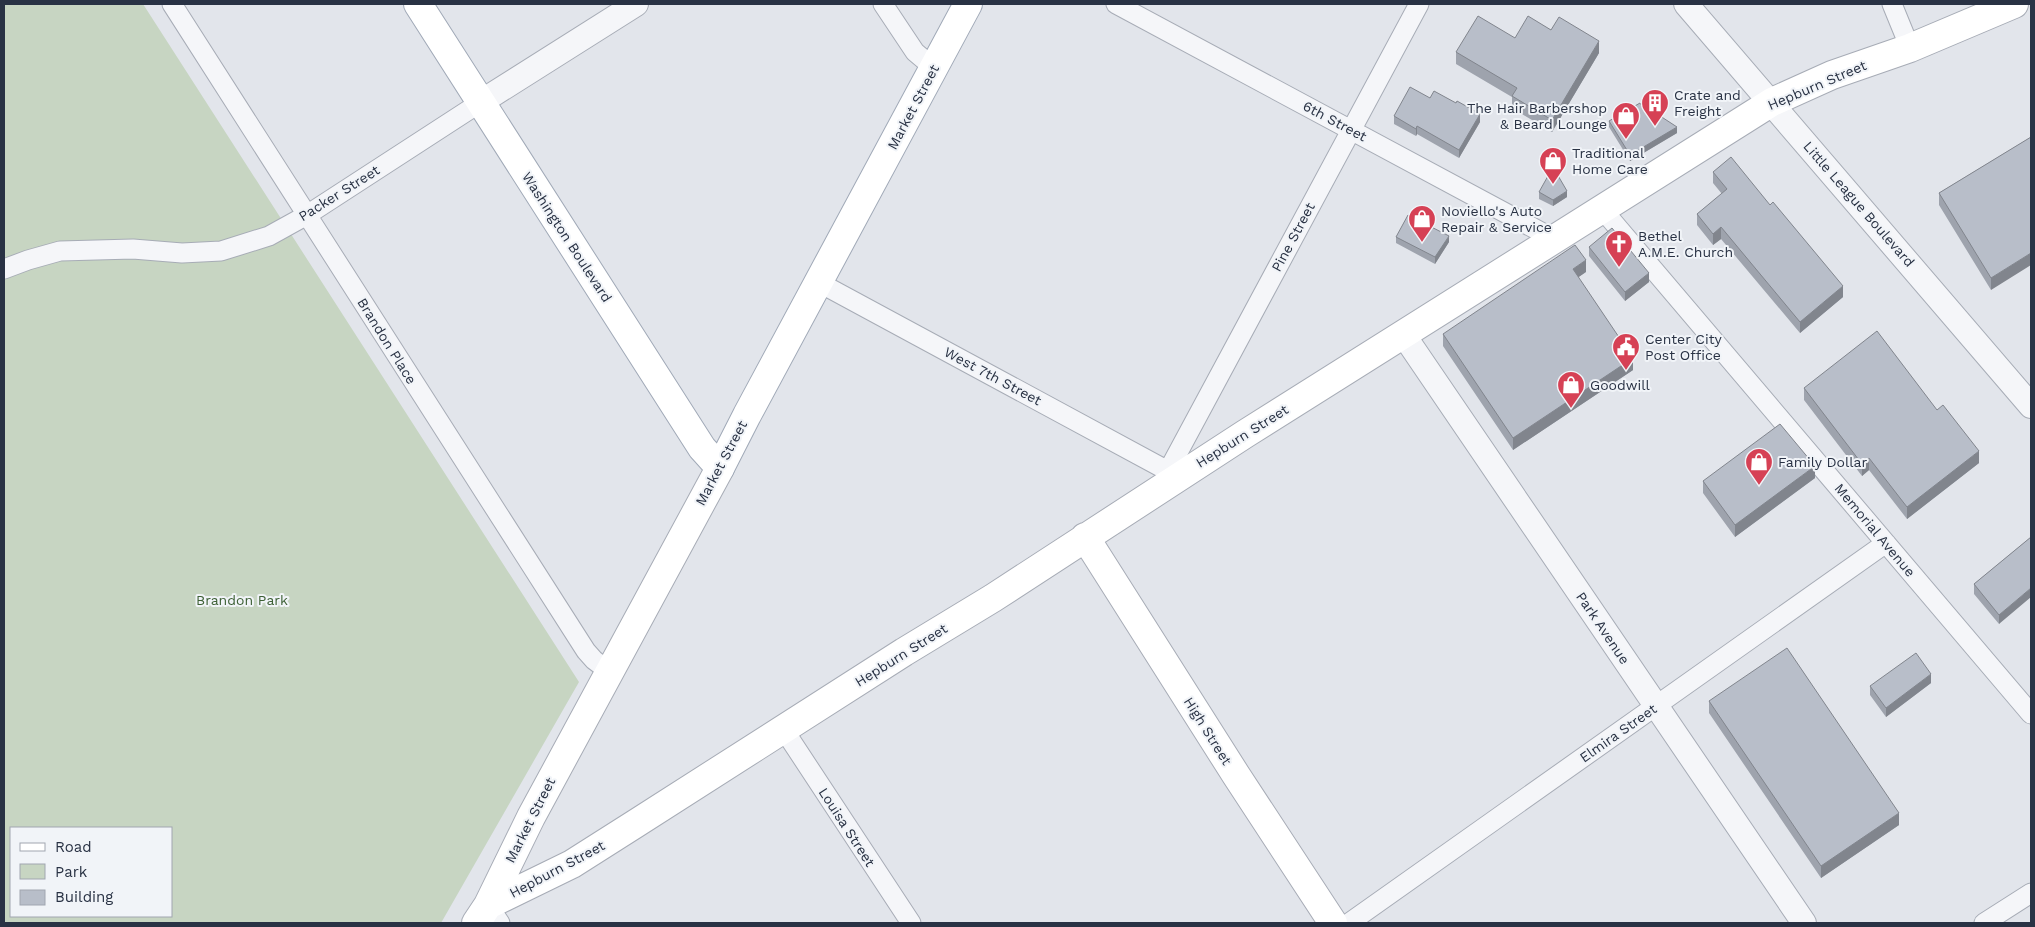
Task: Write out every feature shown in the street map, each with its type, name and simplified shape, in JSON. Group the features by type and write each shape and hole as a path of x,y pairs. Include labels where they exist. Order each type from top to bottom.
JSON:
{"main road":[{"name":"Washington Boulevard","path":"418,4 702,448 720,468"},
{"name":"Market Street","path":"488,917 531,817 968,4"},
{"name":"Hepburn Street","path":"488,917 1085,538 1171,475 1403,334 1772,102 1832,75 1910,48 2014,4"},
{"name":"High Street","path":"1085,538 1236,775 1334,923"}],"street":[{"name":"Brandon Place","path":"172,4 586,651 594,660 610,672"},
{"name":"Packer Street","path":"4,269 60,251 133,249 182,253 221,251 269,236 307,214 636,4"},
{"path":"883,4 915,52 934,68"},
{"name":"6th Street","path":"1116,4 1554,239"},
{"name":"Pine Street","path":"1171,475 1419,4"},
{"name":"Little League Boulevard","path":"1686,4 2031,406"},
{"path":"1892,4 1910,48"},
{"name":"Memorial Avenue","path":"1602,209 2031,714"},
{"name":"West 7th Street","path":"818,282 1171,475"},
{"name":"Park Avenue","path":"1403,334 1804,923"},
{"name":"Elmira Street","path":"1349,923 1886,543"},
{"name":"Louisa Street","path":"784,730 911,923"},
{"path":"1984,923 2031,893"}],"green space":[{"name":"Brandon Park","path":"4,4 143,4 579,682 441,923 4,923"}],"building":[{"path":"1478,16 1515,38 1528,16 1551,30 1559,17 1599,41 1552,120 1512,96 1517,88 1456,52"},
{"path":"1410,87 1430,98 1434,91 1480,114 1459,150 1417,126 1416,129 1394,116"},
{"path":"1640,103 1648,116 1654,112 1677,127 1630,155 1609,121"},
{"path":"2031,137 2031,253 1991,278 1939,193"},
{"path":"1731,157 1770,205 1773,202 1843,286 1800,322 1721,227 1713,234 1697,214 1727,189 1713,172"},
{"name":"Traditional Home Care","path":"1553,167 1567,191 1553,200 1539,192"},
{"name":"Noviello's Auto Repair & Service","path":"1408,215 1449,236 1435,257 1396,237"},
{"name":"Bethel A.M.E. Church","path":"1612,228 1649,273 1625,292 1589,247"},
{"path":"1575,245 1586,260 1573,269 1633,358 1513,438 1443,334"},
{"path":"1877,331 1937,410 1943,405 1979,451 1907,507 1869,458 1862,464 1804,388"},
{"name":"Family Dollar","path":"1780,424 1815,466 1735,525 1703,481"},
{"path":"2031,537 2031,588 1999,615 1974,584"},
{"path":"1787,648 1899,813 1821,866 1709,701"},
{"path":"1916,653 1931,674 1886,708 1870,686"}],"place":[{"name":"Crate and Freight","path":"1655,127"},
{"name":"The Hair Barbershop & Beard Lounge","path":"1626,140"},
{"name":"Traditional Home Care","path":"1553,185"},
{"name":"Noviello's Auto Repair & Service","path":"1422,243"},
{"name":"Bethel A.M.E. Church","path":"1619,268"},
{"name":"Center City Post Office","path":"1626,371"},
{"name":"Goodwill","path":"1571,409"},
{"name":"Family Dollar","path":"1759,486"}]}
